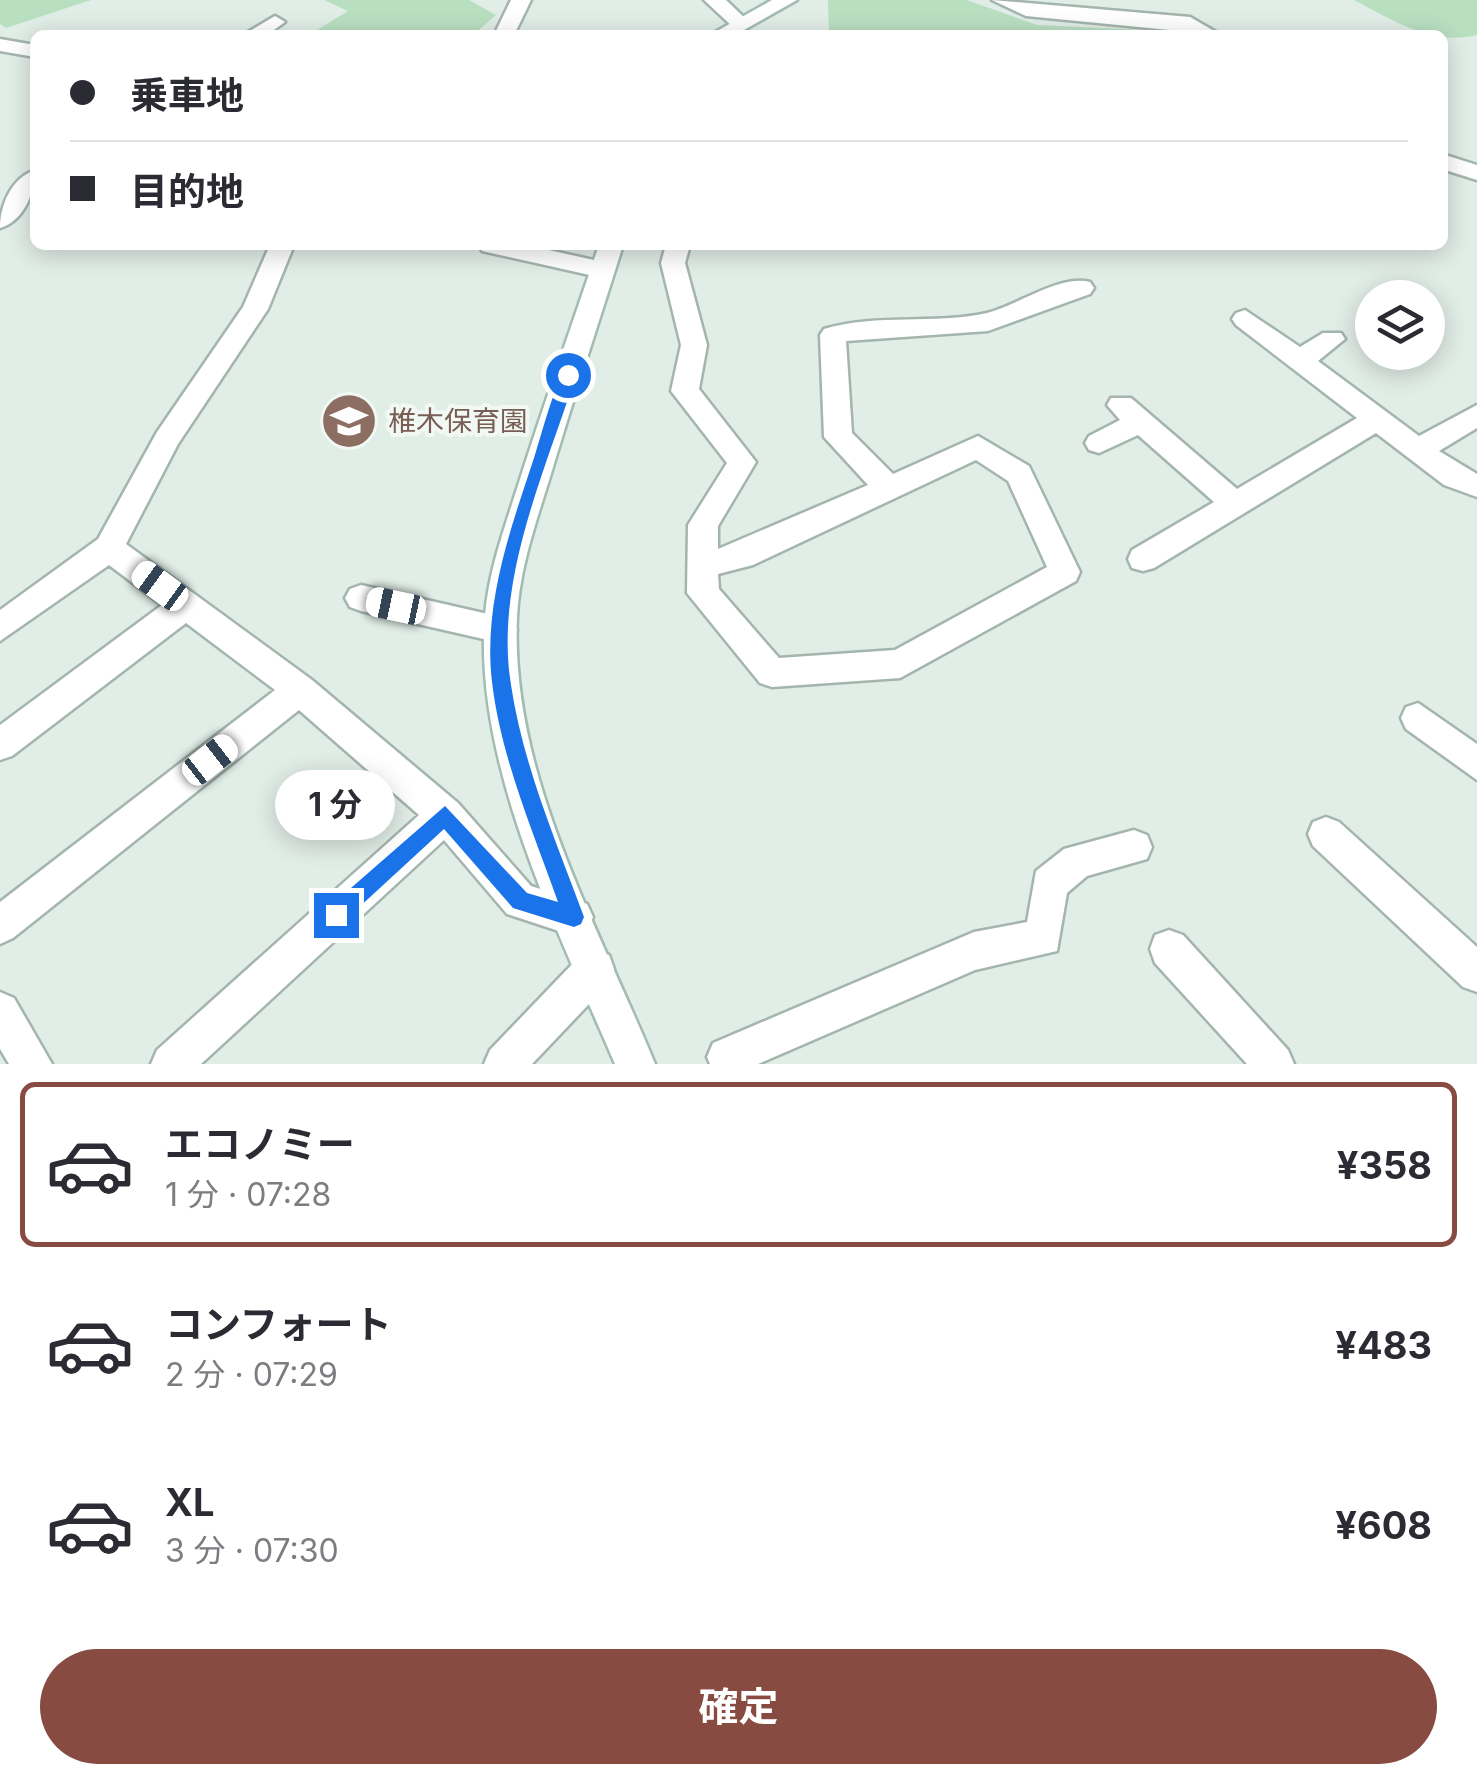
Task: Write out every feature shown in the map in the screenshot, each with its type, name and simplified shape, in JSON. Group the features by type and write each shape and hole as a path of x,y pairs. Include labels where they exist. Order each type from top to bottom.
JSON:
{"street":[{"path":"507,30 522,0"},
{"path":"714,0 741,24"},
{"path":"730,30 787,0"},
{"path":"1002,0 1026,10 1190,23 1203,30"},
{"path":"261,30 275,22"},
{"path":"0,45 30,51"},
{"path":"1448,164 1477,172"},
{"path":"0,220 30,183"},
{"path":"0,628 109,548 167,439 255,310 280,250"},
{"path":"536,250 607,258 512,551 501,630 501,682 516,755 574,917 635,1064"},
{"path":"677,250 673,263 694,345 685,391 742,462 702,525 704,593 772,673 900,664 1065,572 1018,474 978,447 742,556 704,565"},
{"path":"889,488 838,437 833,335 862,328 988,322 1081,288"},
{"path":"1245,319 1454,477 1477,486"},
{"path":"1300,360 1332,339"},
{"path":"1100,443 1130,413 1235,504"},
{"path":"1418,450 1476,415"},
{"path":"1143,559 1378,419"},
{"path":"109,548 300,690 445,815 520,901 574,917"},
{"path":"361,598 501,630"},
{"path":"0,744 186,605"},
{"path":"0,925 300,690"},
{"path":"1418,718 1477,764"},
{"path":"171,1064 445,815"},
{"path":"1326,834 1477,972"},
{"path":"723,1061 974,951 1044,938 1049,884 1077,861 1134,847"},
{"path":"1169,949 1274,1064"},
{"path":"504,1064 595,969"},
{"path":"723,1061 796,1004"},
{"path":"0,1012 32,1064"}],"green space":[{"path":"0,0 91,0 6,28 0,24"},
{"path":"324,0 469,0 496,15 479,30 317,30 348,11"},
{"path":"828,0 967,0 1037,25 1143,30 829,30"},
{"path":"1354,0 1477,0 1477,35 1448,37 1448,30 1418,30"}],"place":[{"name":"椎木保育園","path":"349,421"}],"route":[{"path":"336,915 445,815 520,901 574,917 516,755 501,682 501,617 512,551 568,375"}]}
